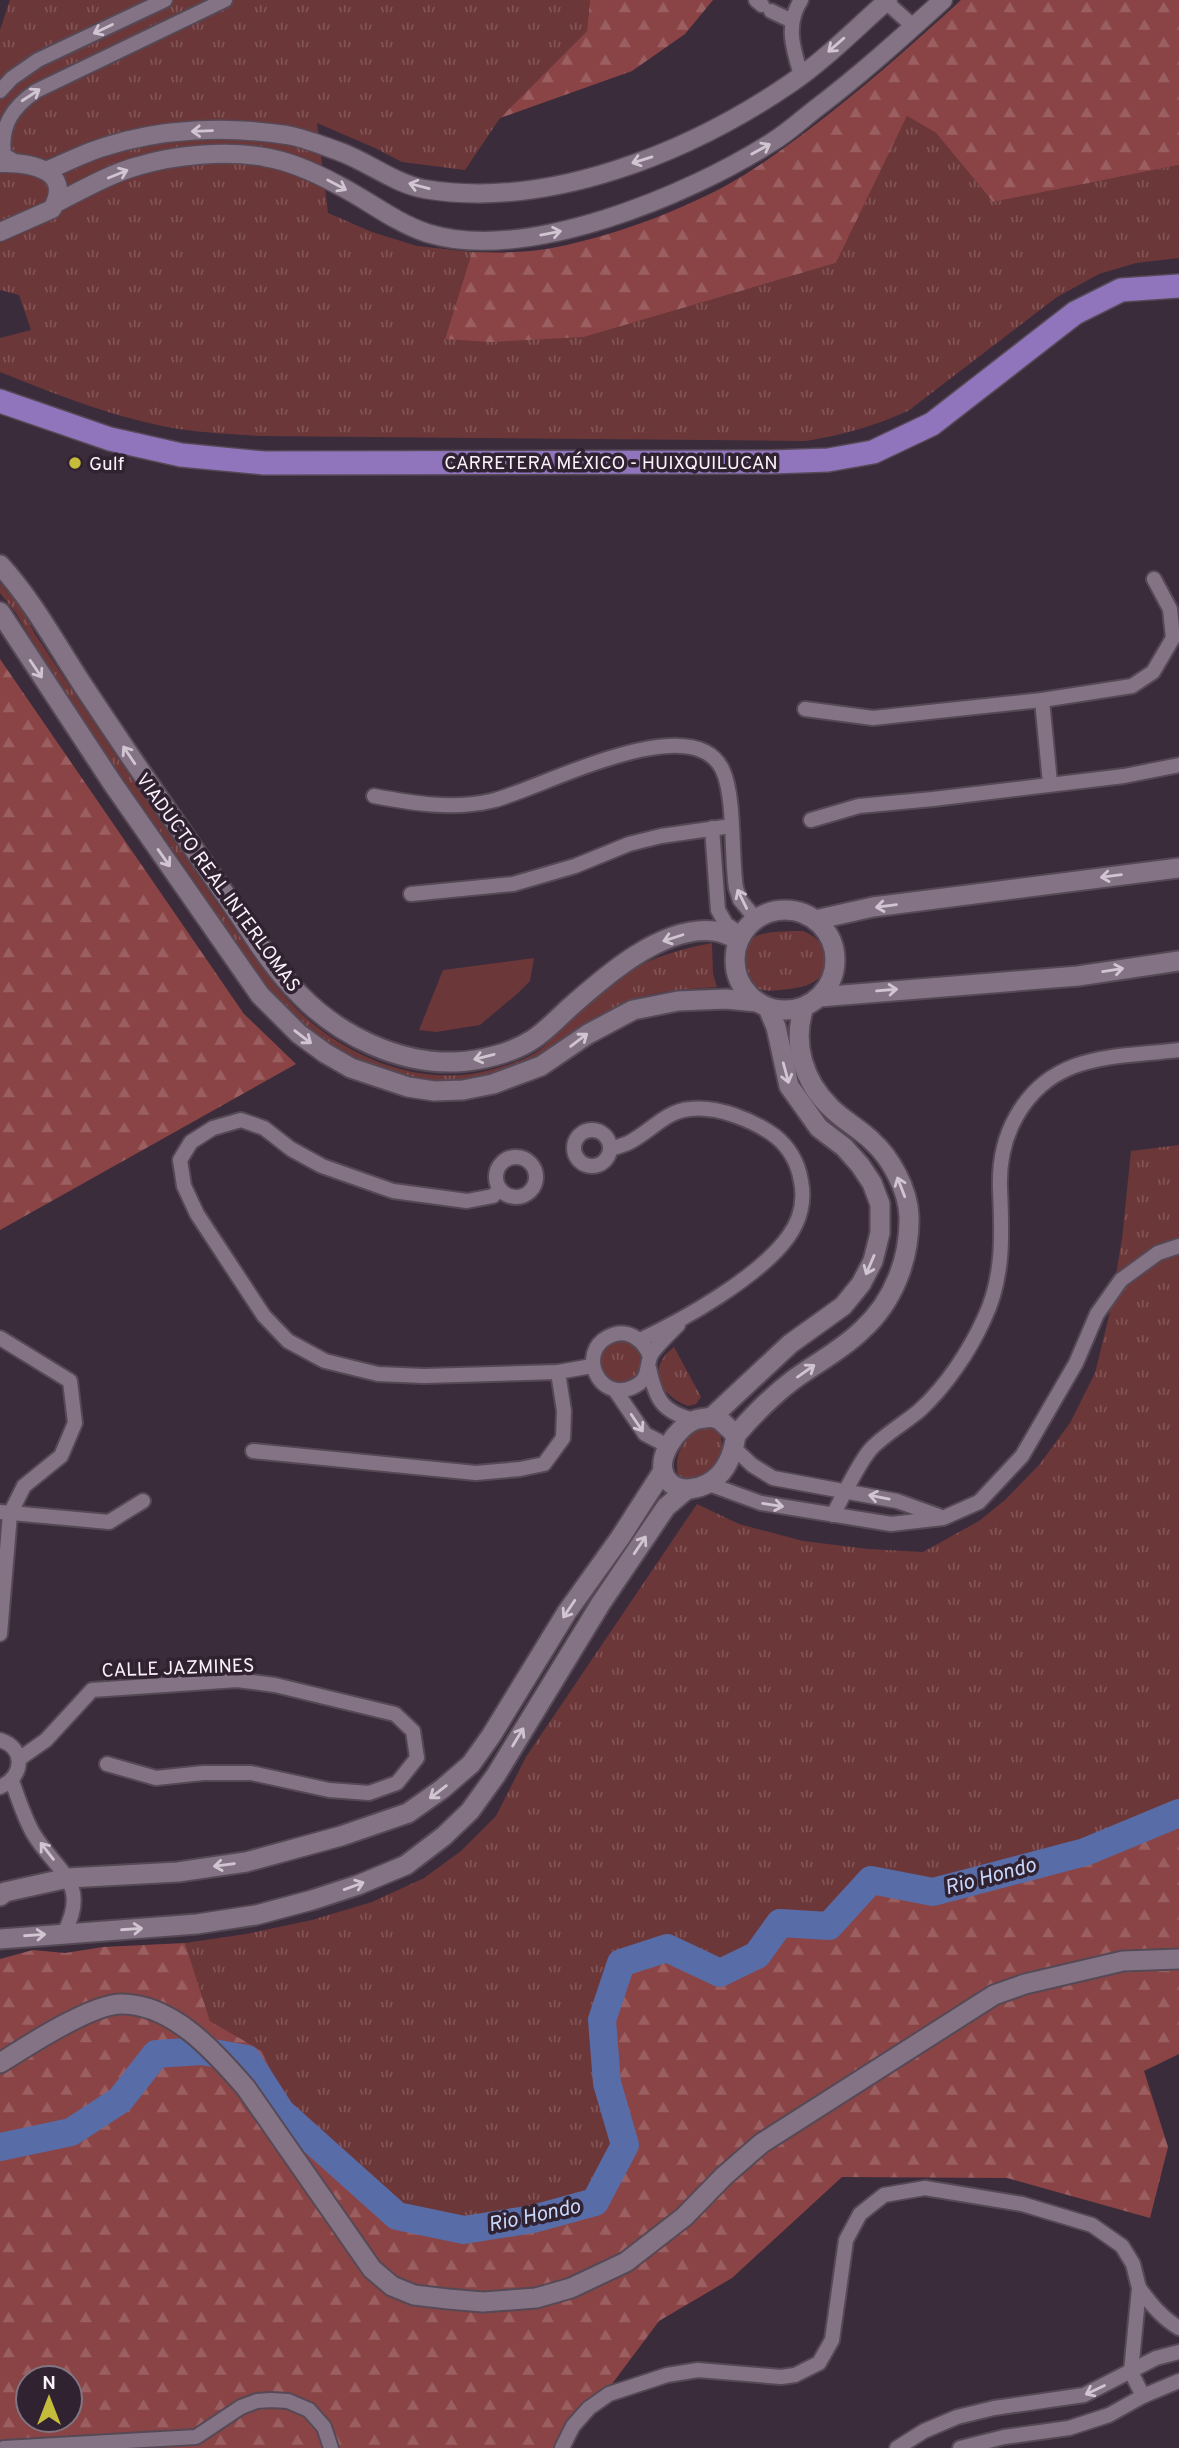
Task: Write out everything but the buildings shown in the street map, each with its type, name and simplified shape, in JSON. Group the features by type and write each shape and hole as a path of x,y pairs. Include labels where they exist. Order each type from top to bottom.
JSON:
{"main road":[{"name":"CARRETERA MÉXICO - HUIXQUILUCAN","path":"0,401 110,439 180,454 264,463 772,463 828,460 873,452 932,424 1075,313 1121,290 1179,286"},
{"name":"VIADUCTO REAL INTERLOMAS","path":"0,565 29,600 138,768 284,977 318,1012 366,1042 393,1052 439,1063 489,1057 532,1041 622,962 645,949 669,939 704,930 740,937"},
{"name":"VIADUCTO REAL INTERLOMAS","path":"0,612 113,784 260,995 299,1034 325,1054 351,1068 408,1087 434,1091 463,1090 493,1084 541,1066 588,1034 633,1010 678,1001 726,999 762,1005"},
{"path":"815,920 873,907 1179,868"},
{"path":"2,1935 197,1924 256,1915 358,1885 406,1865 444,1836 470,1811 601,1603 666,1507 686,1490 709,1484 721,1474 735,1441 774,1395 861,1332 878,1314 902,1269 909,1214 903,1188 891,1164 874,1142 831,1109 814,1088 799,1050 798,1033 812,1002 832,979 836,958 830,937 815,920 796,911 769,912 756,919 740,937 734,959 738,979 749,996 762,1005 783,1011 812,1002 1078,976 1179,961"},
{"path":"0,1896 5,1892 68,1878 178,1872 246,1862 341,1836 408,1813 471,1764 567,1612 620,1538 663,1471 663,1460 668,1446 679,1432 703,1419 790,1344 843,1306 861,1284 873,1261 880,1233 880,1204 872,1183 844,1147 819,1128 789,1086 776,1027 762,1005"},
{"path":"703,1419 720,1420 735,1441"},
{"path":"663,1471 673,1486 686,1490"},
{"path":"0,2063 100,2009 120,2004 148,2009 172,2019 191,2032 246,2088 372,2269 392,2286 414,2295 483,2302 536,2298 570,2288 626,2262 684,2217 724,2176 762,2143 994,1994 1123,1961 1179,1959"}],"street":[{"path":"0,91 12,78 38,60 164,0"},
{"path":"22,165 5,155 1,144 3,126 14,106 47,86 225,0"},
{"path":"801,0 792,21 792,46 801,75"},
{"path":"56,203 137,166 209,155 264,156 300,167 340,185 382,213 428,233 472,240 555,234 668,197 773,142 841,90 943,0"},
{"path":"46,171 105,146 172,132 230,130 289,135 341,152 383,174 422,188 476,194 525,191 585,177 654,156 723,125 801,75 886,1 914,27"},
{"path":"763,5 792,21"},
{"path":"0,163 46,171 54,175 59,185 56,203 52,209 0,232"},
{"path":"806,709 873,718 1042,700 1132,687 1153,672 1173,638 1170,609 1154,579"},
{"path":"1042,700 1050,783"},
{"path":"374,796 425,805 489,802 598,762 659,747 680,745 697,748 713,756 723,771 729,794 736,888 740,900 756,919"},
{"path":"811,820 859,806 1124,776 1179,765"},
{"path":"411,894 513,884 565,870 629,844 661,836 731,826"},
{"path":"712,828 718,910 726,924 740,937"},
{"path":"833,1515 870,1450 921,1409 942,1388 985,1318 1000,1269 1001,1153 1025,1101 1044,1081 1061,1070 1087,1062 1179,1050"},
{"path":"610,1149 630,1142 670,1115 688,1109 713,1109 769,1132 784,1143 795,1159 802,1188 802,1203 797,1223 777,1250 744,1278 686,1317 640,1340"},
{"path":"500,1189 493,1196 467,1201 393,1191 321,1166 290,1149 264,1128 241,1120 213,1128 191,1142 180,1160 184,1186 197,1214 264,1316 288,1341 325,1361 378,1374 424,1376 558,1373 592,1366"},
{"path":"709,1484 761,1503 891,1524 943,1518 979,1502 1021,1456 1076,1363 1097,1314 1121,1280 1158,1253 1179,1247"},
{"path":"615,1390 632,1388 646,1376 649,1362 686,1317"},
{"path":"668,1446 645,1434 615,1390 600,1381 592,1366 593,1355 604,1338 624,1333 640,1340 649,1362 653,1387 662,1404 674,1415 703,1419"},
{"path":"0,1338 70,1381 75,1423 61,1456 24,1486 5,1513 0,1634"},
{"path":"253,1451 476,1472 520,1469 544,1464 563,1438 564,1411 558,1373"},
{"path":"735,1441 752,1465 773,1478 897,1501 943,1518"},
{"path":"5,1513 110,1522 143,1502"},
{"name":"CALLE JAZMINES","path":"19,1759 46,1740 92,1690 237,1680 275,1685 394,1714 413,1731 417,1758 397,1783 369,1793 328,1790 250,1773 203,1773 156,1778 107,1765"},
{"path":"0,1740 13,1748 19,1759 18,1771 6,1784 32,1832 68,1878 75,1900 72,1918 64,1933"},
{"path":"562,2448 573,2426 589,2408 609,2395 667,2375 698,2370 780,2377 795,2375 819,2363 832,2340 846,2240 860,2214 884,2195 925,2188 1021,2204 1092,2225 1122,2246 1133,2264 1139,2288 1131,2372 1143,2396"},
{"path":"1139,2288 1152,2306 1179,2328"},
{"path":"897,2448 924,2431 957,2417 994,2408 1069,2399 1096,2390 1156,2358 1179,2352"},
{"path":"960,2448 1004,2437 1069,2428 1109,2415 1143,2396 1179,2381"},
{"path":"4,2448 196,2437 205,2434 241,2407 257,2401 271,2400 288,2401 309,2410 324,2427 331,2448"}],"green space":[{"path":"10,0 590,0 587,31 500,118 465,170 402,162 317,123 328,213 372,232 417,246 472,252 445,339 584,337 836,263 907,116 936,133 993,202 1179,165 1179,258 1136,263 1099,274 1057,297 908,411 858,429 806,441 259,436 199,432 156,425 88,405 0,372 0,338 31,330 19,295 0,290 0,30"},
{"path":"590,0 713,0 685,34 632,71 500,118 587,31"},
{"path":"961,0 1179,0 1179,165 993,202 936,133 907,116 836,263 584,337 490,342 445,339 472,252 526,251 579,242 644,222 727,185 768,160 827,115"},
{"path":"0,583 22,609 35,634 99,730 269,977 296,1009 352,1050 396,1068 419,1073 467,1075 502,1067 538,1051 627,973 668,954 712,943 713,974 717,987 664,992 633,1000 615,1008 529,1061 498,1074 464,1082 423,1081 402,1076 342,1050 290,1011 259,976 79,714 16,613 0,593"},
{"path":"0,659 244,1014 296,1064 0,1230"},
{"path":"781,931 803,931 816,939 824,950 825,963 820,977 806,986 769,991 761,990 750,983 745,977 741,961 742,953 751,939"},
{"path":"534,958 530,981 480,1025 436,1032 419,1030 443,970"},
{"path":"1179,1145 1179,1803 1082,1842 932,1882 868,1870 826,1916 775,1913 751,1947 720,1962 667,1938 598,2085 615,2144 589,2194 531,2210 464,2220 401,2208 337,2146 287,2105 262,2051 210,2021 185,1943 312,1920 372,1902 424,1878 461,1851 496,1816 526,1757 697,1504 739,1524 803,1541 868,1549 923,1552 979,1521 1005,1500 1039,1465 1070,1423 1095,1373 1109,1316 1122,1239 1131,1151"},
{"path":"621,1341 636,1347 642,1362 636,1377 621,1383 606,1377 600,1362 606,1347"},
{"path":"674,1347 701,1397 696,1404 688,1406 663,1388 658,1372 660,1364"},
{"path":"711,1424 718,1428 722,1441 718,1460 708,1473 701,1477 679,1477 677,1459 683,1444 695,1432"},
{"path":"1179,1803 1179,2054 1144,2071 1168,2147 1150,2218 1007,2178 842,2177 732,2278 659,2321 585,2420 568,2448 0,2448 0,1959 33,1950 65,1953 103,1947 185,1943 210,2021 262,2051 287,2105 337,2146 401,2208 464,2220 531,2210 589,2193 615,2144 598,2085 593,2019 615,1956 667,1938 720,1962 751,1947 775,1913 826,1916 868,1870 932,1882 1082,1842"}],"waterway":[{"name":"Rio Hondo","path":"0,2147 71,2132 120,2100 156,2054 202,2051 247,2059 281,2112 397,2216 464,2230 533,2219 595,2202 625,2145 607,2083 602,2020 621,1963 667,1948 720,1973 757,1955 780,1923 829,1926 871,1880 933,1892 1085,1852 1179,1813"}],"place":[{"name":"Gulf","path":"75,463"}]}
